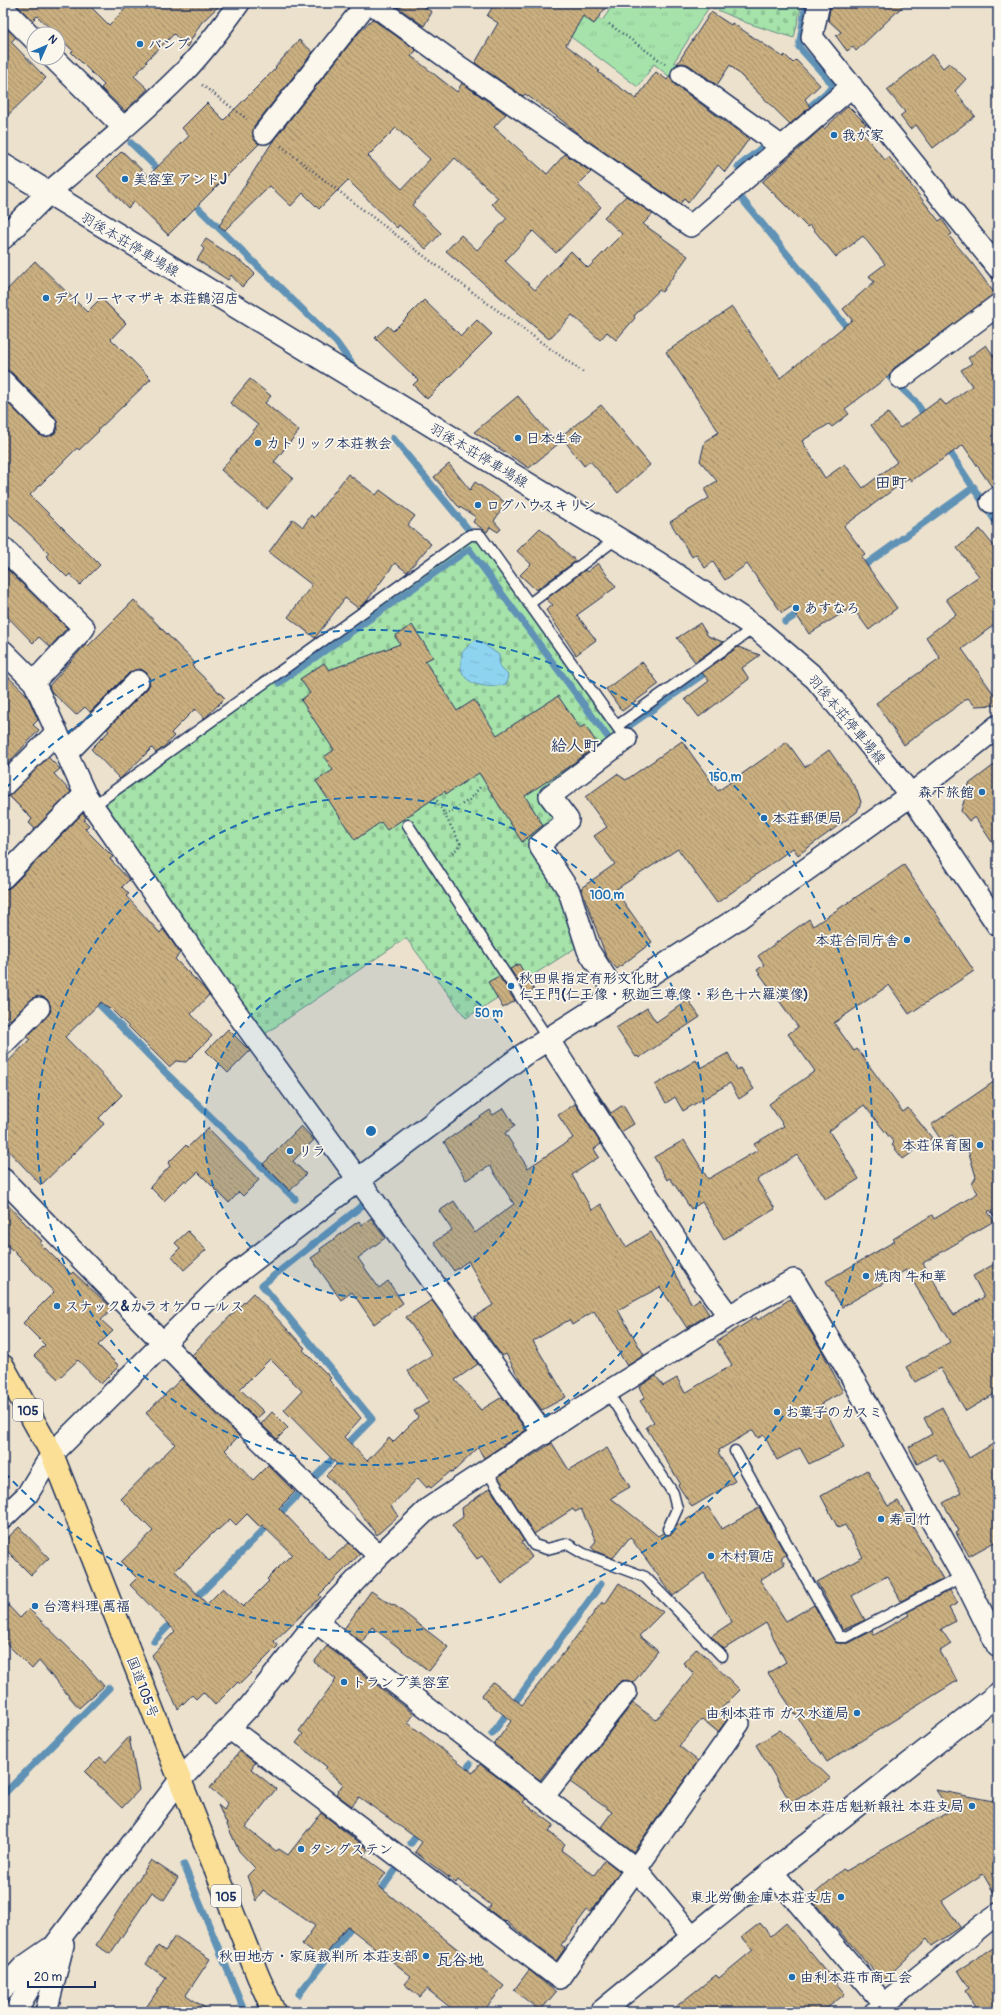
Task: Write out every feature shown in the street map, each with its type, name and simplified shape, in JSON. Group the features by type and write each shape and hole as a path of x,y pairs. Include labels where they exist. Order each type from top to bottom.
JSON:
{"highway":[{"name":"国道105号","path":"3,1366 52,1454 180,1780 258,1976 274,2012"}],"street":[{"path":"3,238 48,194 124,128 184,72 212,40 239,3"},
{"path":"264,132 367,3"},
{"path":"371,3 461,68 691,226 852,86"},
{"path":"819,3 812,36 998,268"},
{"path":"3,8 26,31"},
{"path":"62,66 124,128"},
{"path":"682,75 782,147"},
{"name":"羽後本荘停車場線","path":"3,165 48,194 658,564 755,627 816,679 911,795 998,925"},
{"path":"901,378 998,305"},
{"path":"3,382 46,425"},
{"path":"3,548 84,628 34,682"},
{"path":"3,651 34,682 89,800 222,993 544,1434"},
{"path":"66,753 138,681"},
{"path":"3,1518 26,1496 52,1454 225,1282 523,1054 737,919 911,795 998,726"},
{"path":"3,786 57,732"},
{"path":"616,994 588,950 569,891 539,844 568,820 550,796 621,732"},
{"path":"3,878 89,800"},
{"path":"3,1044 39,1008"},
{"path":"548,1039 700,1277 729,1316"},
{"path":"3,1179 212,1393 379,1556"},
{"path":"15,2012 61,1937 180,1780 249,1707 316,1622 379,1556 429,1508 577,1411 729,1316 794,1280 854,1381 963,1576 998,1646"},
{"path":"316,1622 636,1868 693,1937"},
{"path":"543,1796 626,1692"},
{"path":"601,2012 772,1872 998,1694"},
{"path":"229,1728 559,1978 739,1723"},
{"path":"772,1872 880,2008 998,1914"},
{"path":"3,1989 22,1967 61,1937"},
{"path":"46,2012 61,1937"}],"lane":[{"path":"89,800 470,535 480,535 621,732 755,627"},
{"path":"529,604 616,539"},
{"path":"408,825 548,1039"},
{"path":"608,1393 673,1493 678,1509 668,1530"},
{"path":"735,1451 839,1637 846,1638 963,1576"},
{"path":"487,1471 534,1546 547,1549 567,1544 584,1554 645,1577 722,1656"}],"path":[{"path":"609,24 682,75"},
{"path":"184,72 264,132 374,220 477,297 583,372"},
{"path":"445,815 469,800 481,786"},
{"path":"434,865 458,848 460,843 435,797"}],"green space":[{"path":"608,3 702,3 709,7 674,62 680,65 670,77 654,64 638,87 555,25 572,9 594,24 598,19 602,21 610,9 606,7"},
{"path":"702,3 802,3 794,38 747,23"},
{"path":"476,537 616,736 540,793 559,822 529,845 562,894 580,945 466,1018 406,938 259,1038 99,801"}],"water":[{"path":"475,640 481,642 499,655 500,667 508,675 506,684 500,686 479,685 467,679 463,674 461,668 462,652"}],"building":[{"path":"15,3 87,3 109,25 131,3 222,3 201,23 187,47 174,34 146,61 147,62 134,76 148,89 125,111 101,88 104,85 71,52 73,51 66,44 66,26 48,26 37,16 32,21"},
{"path":"392,3 418,3 432,12 424,26"},
{"path":"495,3 609,3 594,24 583,16 566,45 600,71 598,72 636,99 656,72 667,80 670,75 675,85 749,139 725,172 718,165 688,203 684,199 680,204 581,136 525,94 523,96 475,63 498,23 487,16"},
{"path":"836,3 906,3 856,51 853,47 847,51 836,36 841,32 828,20 830,9"},
{"path":"711,12 731,25 732,23 783,57 785,55 793,63 796,60 820,85 805,99 810,107 790,124 730,65 717,85 689,65 683,63 677,64"},
{"path":"372,19 412,47 416,51 411,56 457,92 462,83 506,114 494,127 547,174 565,154 591,172 578,185 601,207 556,253 533,231 505,261 535,290 571,251 588,268 622,234 604,217 626,196 653,214 643,224 688,256 662,292 659,290 634,316 635,318 616,340 607,332 600,340 572,315 549,339 446,251 461,235 477,250 507,218 492,204 498,198 455,158 412,205 441,233 426,249 399,225 397,228 348,180 319,209 303,193 291,206 270,186 225,230 219,226 273,141 356,36","holes":["396,128 430,159 402,189 368,156"]},
{"path":"3,25 16,37 11,42 26,57 26,66 34,66 46,78 3,120"},
{"path":"299,40 313,52 254,126 253,137 259,144 168,235 134,202 128,208 97,176 122,151 148,176 189,136 182,128 207,103 224,120 276,68 275,67"},
{"path":"932,54 943,68 949,63 966,79 955,91 975,116 933,148 916,125 910,129 900,116 905,112 887,90"},
{"path":"848,106 866,124 860,130 885,160 889,157 939,221 942,219 952,234 949,236 972,263 995,294 894,368 890,375 845,409 849,414 832,427 829,424 802,441 825,478 845,464 863,488 897,462 871,425 888,413 900,428 940,399 946,405 972,386 961,370 972,363 968,358 986,345 998,362 998,485 992,487 963,445 911,481 909,478 844,526 865,554 861,557 897,608 869,630 852,607 809,634 791,607 782,613 747,564 725,580 713,562 705,568 696,554 692,557 670,522 709,498 704,489 717,481 700,461 705,441 719,432 666,352 732,307 780,378 852,320 843,309 874,282 869,276 885,264 863,236 836,257 810,225 807,227 762,182 823,127 824,129"},
{"path":"206,239 246,265 255,274 242,287 231,275 228,280 197,260 204,249 201,246"},
{"path":"35,261 87,312 101,298 126,323 111,339 151,379 98,430 99,431 79,450 77,448 30,495 100,565 80,585 70,574 67,577 46,556 49,553 3,508 3,398 42,436 49,436 55,433 58,428 55,417 12,373 3,369 3,294"},
{"path":"424,300 461,336 477,320 492,334 427,399 413,385 418,380 375,338 388,326 393,331"},
{"path":"250,379 271,396 265,403 299,431 274,462 293,478 267,509 221,470 258,425 230,403"},
{"name":"日本生命","path":"518,396 558,444 529,468 474,432"},
{"path":"601,405 650,465 618,493 590,461 584,466 561,436"},
{"path":"449,464 470,490 475,482 506,503 494,521 501,529 498,532 490,527 487,532 473,522 476,517 458,506 434,477"},
{"path":"348,474 376,495 380,490 415,516 408,525 431,544 407,572 395,563 366,602 358,608 345,598 315,638 288,617 312,585 269,552 293,519 303,527 311,515 314,518"},
{"path":"540,528 576,561 536,590 520,575 531,564 517,551"},
{"path":"980,529 998,551 998,622 962,649 998,700 998,705 975,706 968,698 904,745 876,703 940,658 926,637 956,614 946,599 979,576 957,548"},
{"path":"598,563 616,587 577,615 596,640 576,655 546,610 553,605 546,599 585,570 587,572"},
{"path":"3,565 67,628 50,647 39,637 33,643 3,612"},
{"path":"134,600 195,663 192,666 225,698 205,718 195,709 171,733 174,736 163,748 156,753 152,748 120,779 91,749 109,731 107,729 147,689 150,684 147,673 141,669 130,672 90,712 85,707 76,715 51,691 49,686 86,644 88,646"},
{"path":"700,623 708,636 723,642 695,662 677,638"},
{"path":"412,625 433,657 425,661 457,711 474,700 497,735 558,696 580,728 585,725 598,745 525,796 543,825 522,842 479,773 446,794 445,791 387,830 381,822 355,840 316,781 333,770 324,757 334,750 301,700 310,693 300,679 324,663 329,670 400,644 395,636"},
{"path":"738,647 760,655 742,668 749,679 699,717 685,699 709,681 702,673"},
{"path":"642,662 659,684 622,711 606,689"},
{"path":"3,672 27,695 38,720 33,725 39,730 3,769"},
{"path":"682,741 718,791 787,742 805,767 829,750 857,790 861,802 857,812 798,855 793,848 717,903 678,849 615,890 652,942 617,969 606,956 581,888 615,864 594,836 607,827 585,797 617,774 626,780"},
{"path":"48,757 60,769 54,774 71,792 35,829 29,823 32,819 9,796"},
{"name":"森下旅館","path":"998,762 998,851 975,817 969,821 961,811 969,784"},
{"path":"83,813 86,817 84,820 89,825 85,829 113,857 110,859 129,880 122,887 129,894 126,896 160,933 163,929 180,953 175,959 209,995 191,1014 212,1036 186,1062 176,1061 169,1067 110,1008 109,1009 101,1002 65,1037 122,1095 99,1118 104,1124 41,1185 3,1145 3,1067 30,1039 27,1037 51,1011 47,999 36,996 10,1020 3,1014 3,891 12,886"},
{"path":"904,865 974,971 909,1014 889,985 834,1023 854,1051 857,1049 903,1112 908,1108 932,1138 903,1159 892,1145 894,1143 864,1105 829,1131 859,1179 825,1200 797,1155 757,1180 775,1209 724,1239 702,1202 691,1209 670,1178 667,1180 654,1157 684,1140 708,1179 758,1150 754,1144 784,1126 769,1104 815,1071 788,1034 798,1027 757,970 764,965 758,956 809,919 813,926"},
{"path":"519,964 534,990 527,994 510,969"},
{"path":"499,976 515,1001 503,1008 488,982"},
{"path":"688,1000 700,1017 639,1058 638,1056 636,1057 616,1028 647,1008 656,1022"},
{"path":"228,1029 250,1051 228,1073 206,1051"},
{"path":"728,1053 737,1070 740,1068 754,1089 739,1099 730,1083 683,1111 675,1097 666,1103 655,1085 696,1060 701,1068"},
{"path":"998,1079 998,1222 990,1210 988,1212 994,1221 923,1263 954,1315 984,1297 973,1276 998,1262 998,1392 966,1411 940,1368 915,1382 906,1367 950,1342 906,1270 842,1307 826,1281 895,1241 893,1239 932,1215 934,1219 978,1193 972,1184 976,1177 969,1153 952,1135 942,1141 931,1125"},
{"path":"596,1091 611,1113 623,1105 634,1124 621,1132"},
{"path":"575,1104 601,1144 594,1149 599,1157 572,1175 592,1210 601,1204 626,1247 651,1232 692,1304 699,1299 709,1314 687,1328 660,1287 618,1310 644,1355 627,1366 594,1311 572,1325 569,1320 533,1341 566,1397 542,1410 523,1385 506,1354 502,1356 474,1317 493,1305 468,1261 454,1271 434,1242 452,1230 439,1211 454,1201 475,1233 514,1204 490,1166 466,1180 444,1142 490,1110 493,1115 504,1108 515,1126 505,1133 528,1168 573,1138 558,1115"},
{"name":"リラ","path":"301,1126 314,1140 293,1161 306,1174 290,1191 263,1164"},
{"path":"208,1128 259,1180 243,1196 239,1192 229,1203 198,1172 187,1182 185,1180 164,1201 150,1187 170,1166 168,1163 186,1145 188,1147"},
{"path":"3,1200 42,1241 40,1243 71,1274 73,1272 113,1309 101,1320 113,1331 98,1345 119,1366 101,1384 78,1360 58,1379 34,1356 45,1345 23,1323 54,1292 3,1241"},
{"path":"371,1218 385,1238 358,1258 379,1288 388,1281 403,1303 374,1324 352,1292 341,1300 311,1258 321,1251 320,1249 359,1221 362,1225"},
{"path":"188,1231 206,1250 184,1270 172,1256 180,1248 175,1243"},
{"path":"253,1293 305,1348 303,1350 331,1378 329,1380 361,1418 344,1437 367,1461 389,1438 393,1442 418,1417 414,1411 429,1402 408,1371 432,1355 406,1317 432,1300 478,1364 455,1380 481,1410 502,1397 526,1430 484,1458 478,1448 452,1473 451,1471 431,1488 428,1486 427,1488 418,1478 391,1506 398,1516 377,1535 347,1495 326,1475 337,1464 284,1410 302,1391 270,1359 240,1389 264,1412 256,1419 192,1355"},
{"path":"790,1299 821,1349 843,1392 822,1403 844,1447 809,1464 800,1448 777,1460 764,1435 758,1438 753,1430 719,1450 720,1452 718,1453 735,1481 692,1507 678,1485 680,1483 646,1427 654,1422 640,1401 645,1398 639,1387 656,1376 663,1386 677,1378 685,1393 732,1365 717,1341 756,1317 758,1320"},
{"path":"181,1379 239,1436 225,1450 253,1480 268,1465 295,1492 279,1508 329,1560 349,1543 360,1554 319,1595 321,1597 274,1641 278,1646 240,1684 238,1682 215,1705 203,1692 196,1699 192,1695 178,1709 152,1655 175,1631 130,1585 137,1578 121,1562 153,1531 121,1499 175,1444 146,1413","holes":["247,1514 260,1527 262,1525 292,1554 267,1579 269,1581 243,1607 223,1588 207,1604 175,1571 217,1529 218,1530 230,1519 236,1525"]},
{"path":"942,1407 969,1458 998,1441 998,1540 969,1556 956,1533 959,1531 943,1503 961,1493 943,1460 940,1462 935,1454 917,1464 909,1447 932,1434 924,1418"},
{"path":"272,1412 288,1428 277,1439 261,1424"},
{"path":"552,1443 569,1470 607,1448 630,1487 611,1498 658,1536 663,1533 668,1535 671,1534 677,1525 708,1507 722,1529 759,1508 786,1555 781,1558 785,1564 760,1580 786,1621 814,1605 836,1643 849,1643 872,1631 874,1635 909,1615 907,1612 950,1590 958,1603 949,1608 956,1621 941,1629 951,1644 940,1651 957,1681 827,1762 768,1673 786,1662 766,1623 724,1649 711,1636 732,1622 704,1573 673,1596 630,1537 613,1558 595,1551 591,1547 596,1541 581,1509 575,1512 573,1509 534,1534 498,1477"},
{"path":"867,1470 888,1506 898,1501 943,1579 901,1601 887,1576 852,1596 865,1620 843,1630 817,1582 863,1557 845,1525 838,1528 821,1496"},
{"path":"490,1488 524,1541 521,1542 532,1557 502,1584 482,1556 477,1559 452,1525 463,1517 462,1508"},
{"path":"19,1527 49,1558 31,1575 3,1547 3,1542"},
{"path":"619,1583 663,1612 639,1636 658,1651 633,1683 627,1680 621,1681 617,1685 540,1780 494,1745 511,1721 481,1696 493,1682 522,1705 602,1602 605,1604"},
{"path":"371,1591 392,1605 393,1604 448,1647 429,1671 372,1627 362,1642 344,1629"},
{"path":"3,1600 20,1618 29,1609 82,1661 104,1686 79,1708 39,1661 32,1669 3,1640"},
{"path":"327,1646 414,1714 408,1723 473,1773 480,1764 526,1799 523,1802 554,1825 549,1832 565,1844 561,1850 594,1875 605,1860 620,1871 595,1906 590,1912 587,1910 561,1945 565,1948 556,1961 506,1921 505,1922 488,1909 491,1905 458,1880 456,1883 415,1852 422,1842 359,1797 352,1806 336,1794 343,1784 325,1769 327,1767 296,1743 303,1734 299,1731 336,1679 314,1662"},
{"path":"697,1648 740,1690 720,1710 729,1717 718,1732 702,1719 679,1746 698,1761 633,1852 601,1827 612,1812 570,1782 633,1703 656,1720 694,1674 683,1663"},
{"path":"780,1730 831,1779 791,1803 756,1745"},
{"path":"129,1737 139,1790 122,1808 85,1772 100,1757 106,1762"},
{"path":"240,1751 255,1763 251,1769 276,1789 246,1827 276,1851 279,1849 288,1855 321,1813 368,1849 363,1856 386,1873 377,1885 504,1986 483,2012 456,2012 427,1989 420,1997 404,1984 411,1976 347,1926 322,1960 302,1944 315,1926 263,1890 256,1901 247,1876 255,1868 239,1851 218,1805 224,1810 228,1803 210,1788"},
{"path":"936,1790 998,1802 998,1900 983,1874 942,1901 960,1927 932,1946 927,1939 883,1981 810,1898 843,1869 846,1871 950,1811"},
{"path":"151,1860 178,1878 164,1900 152,1892 110,1954 96,1945"},
{"name":"由利本荘市商工会","path":"760,1923 771,1936 786,1923 845,1994 822,2012 669,2012 716,1975 719,1978 753,1950 742,1937"},
{"path":"175,1936 210,1959 186,1995 211,2012 143,2012 166,1978 146,1964 158,1946 165,1951"},
{"path":"998,1945 998,2012 978,2012 965,1991 969,1988 958,1970"},
{"path":"529,1970 556,1992 540,2011 514,1990"}],"waterway":[{"path":"806,3 799,47 834,86 806,110"},
{"path":"131,143 162,173"},
{"path":"738,167 765,145"},
{"path":"742,199 851,332"},
{"path":"190,200 336,342 358,372"},
{"path":"881,369 915,401 927,419"},
{"path":"393,438 468,529"},
{"path":"945,445 998,525"},
{"path":"858,570 974,487"},
{"path":"279,683 469,549 607,736"},
{"path":"785,622 803,610"},
{"path":"629,726 711,669"},
{"path":"93,998 166,1073 295,1199"},
{"path":"313,1479 372,1419 262,1285 364,1204"},
{"path":"192,1602 299,1494"},
{"path":"492,1734 601,1584"},
{"path":"154,1641 175,1619"},
{"path":"3,1795 109,1688"},
{"path":"462,1775 470,1764"},
{"path":"411,1843 421,1830"},
{"path":"184,1865 245,2012"},
{"path":"377,1895 397,1868"},
{"path":"299,1994 355,1922"}],"place":[{"name":"バンブ","path":"140,44"},
{"name":"我が家","path":"834,135"},
{"name":"美容室 アンドJ","path":"125,179"},
{"name":"デイリーヤマザキ 本荘鶴沼店","path":"46,298"},
{"name":"日本生命","path":"518,438"},
{"name":"カトリック本荘教会","path":"258,443"},
{"name":"ログハウスキリン","path":"478,505"},
{"name":"あすなろ","path":"796,608"},
{"name":"森下旅館","path":"982,792"},
{"name":"本荘郵便局","path":"764,818"},
{"name":"本荘合同庁舎","path":"907,940"},
{"name":"秋田県指定有形文化財 仁王門(仁王像・釈迦三尊像・彩色十六羅漢像)","path":"511,986"},
{"name":"本荘保育園","path":"980,1145"},
{"name":"リラ","path":"290,1151"},
{"name":"焼肉 牛和華","path":"866,1276"},
{"name":"スナック&カラオケ ロールス","path":"57,1306"},
{"name":"お菓子のカスミ","path":"777,1412"},
{"name":"寿司竹","path":"881,1519"},
{"name":"木村質店","path":"711,1556"},
{"name":"台湾料理 萬福","path":"35,1606"},
{"name":"トランプ美容室","path":"344,1682"},
{"name":"由利本荘市 ガス水道局","path":"857,1713"},
{"name":"秋田本荘店魁新報社 本荘支局","path":"972,1806"},
{"name":"タングステン","path":"301,1849"},
{"name":"東北労働金庫 本荘支店","path":"841,1897"},
{"name":"秋田地方・家庭裁判所 本荘支部","path":"426,1956"},
{"name":"由利本荘市商工会","path":"792,1977"}],"district":[{"name":"田町","path":"891,482"},
{"name":"給人町","path":"575,745"},
{"name":"瓦谷地","path":"460,1959"}]}
